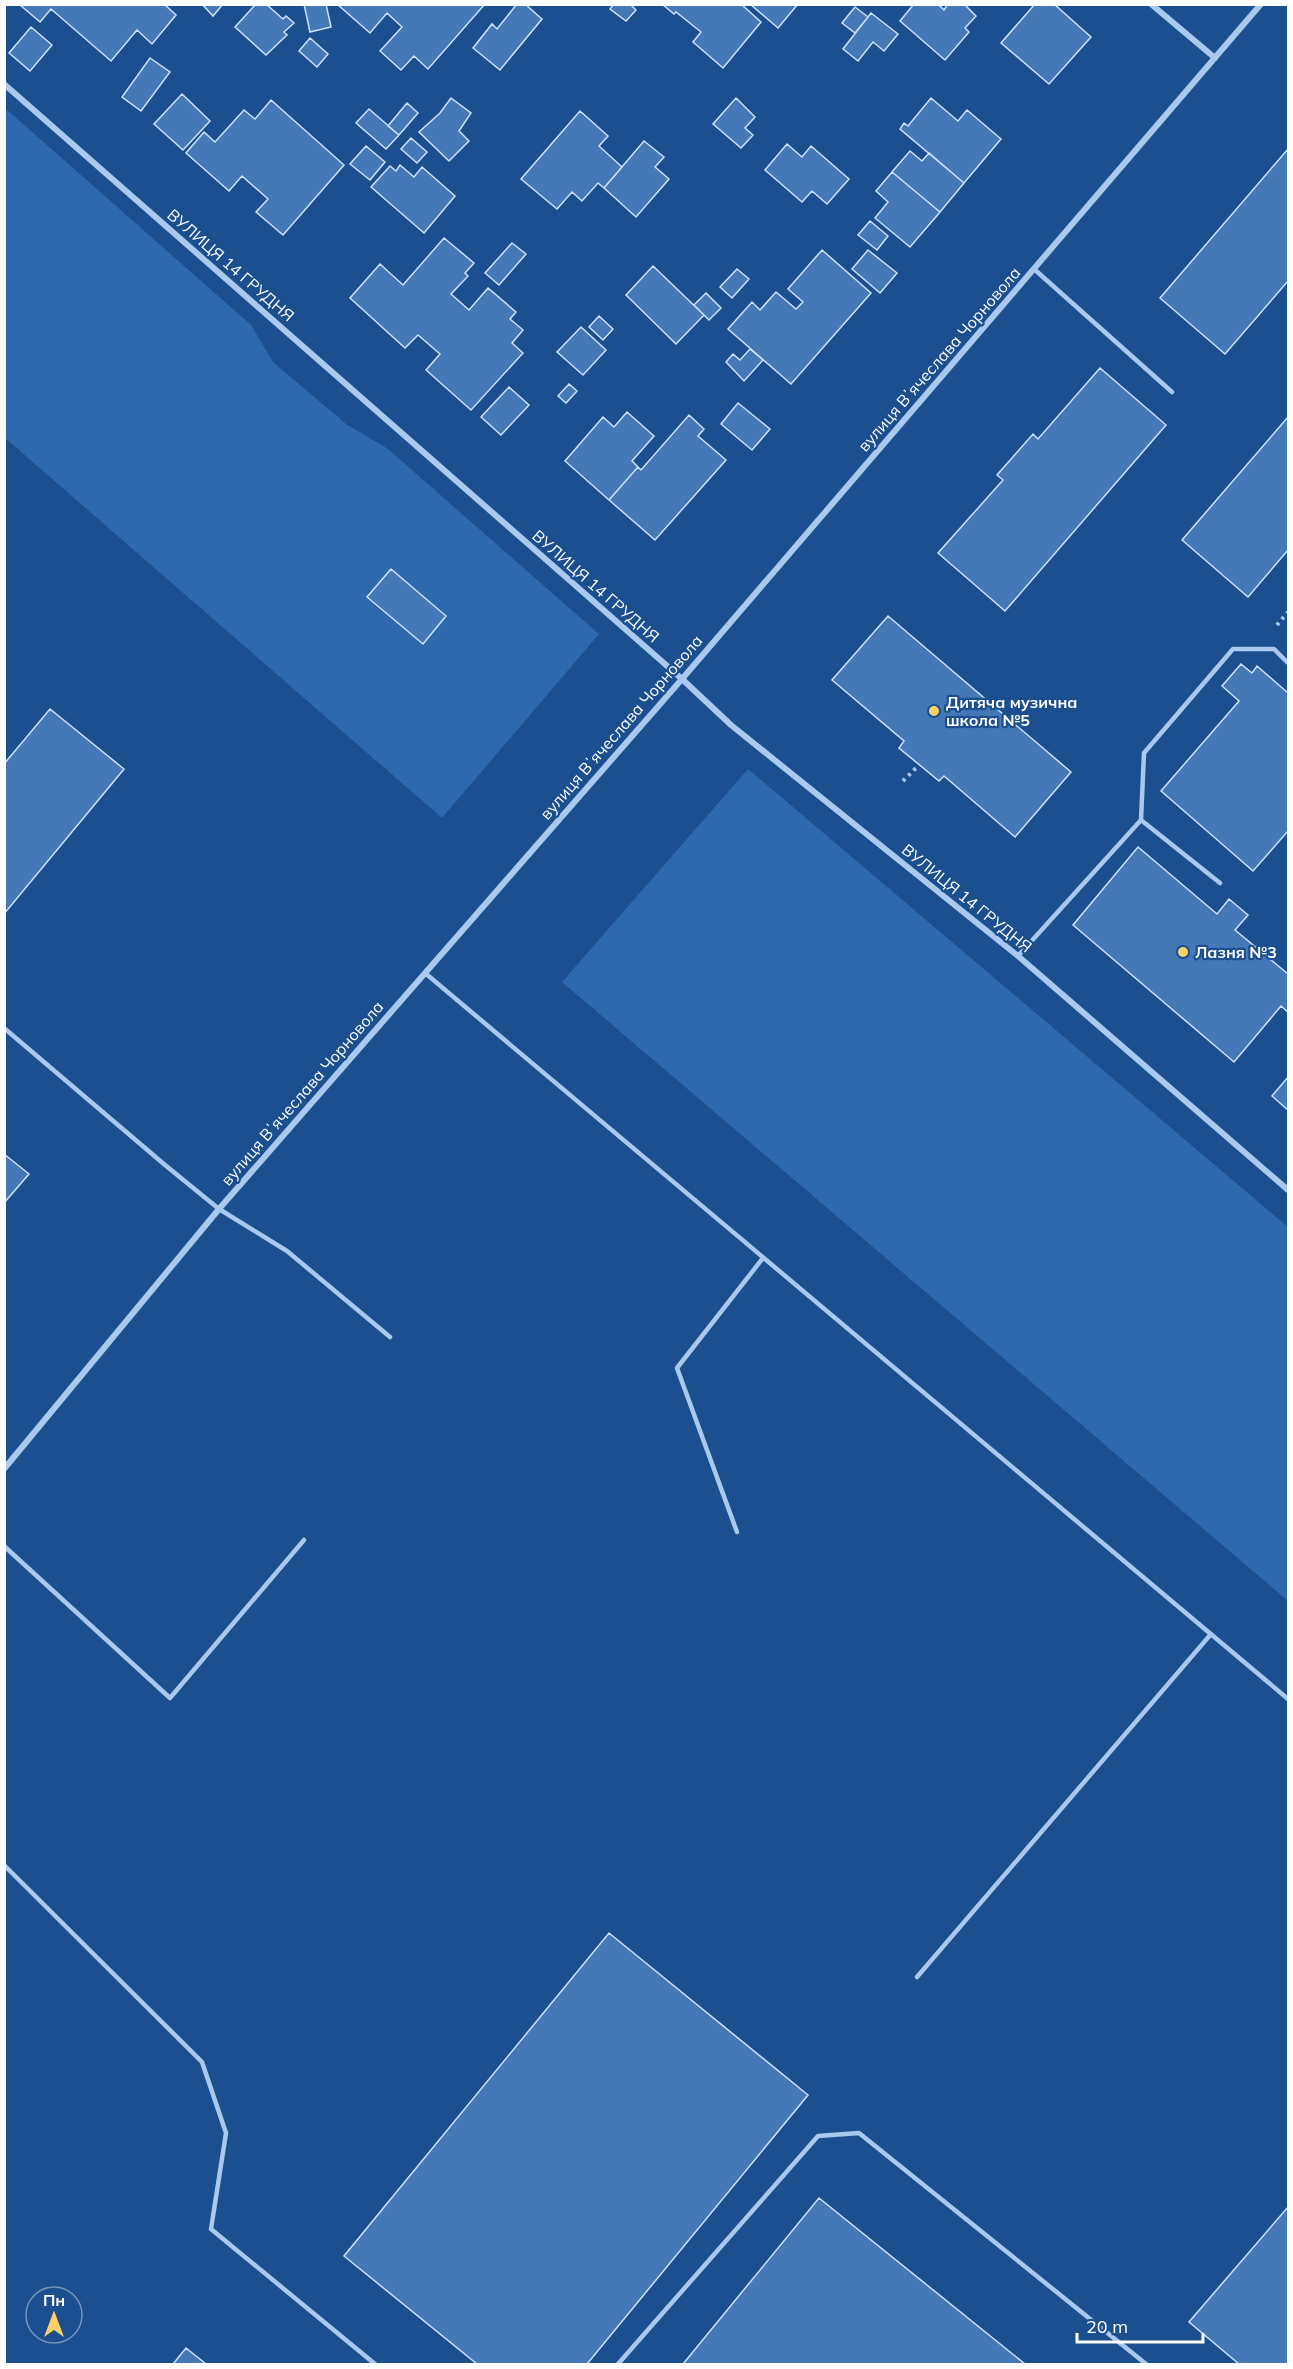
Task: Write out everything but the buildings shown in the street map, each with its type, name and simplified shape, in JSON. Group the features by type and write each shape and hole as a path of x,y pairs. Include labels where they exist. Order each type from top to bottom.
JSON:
{"street":[{"path":"1151,4 1215,58"},
{"name":"вулиця Вʼячеслава Чорновола","path":"4,1469 219,1209 681,679 1261,4"},
{"name":"ВУЛИЦЯ 14 ГРУДНЯ","path":"4,84 731,724 1018,956 1288,1190"}],"lane":[{"path":"1034,269 1172,392"},
{"path":"1018,956 1141,820 1144,753 1233,649 1274,649 1288,663"},
{"path":"1141,820 1220,883"},
{"path":"425,973 1288,1700"},
{"path":"4,1028 219,1209 287,1251 390,1337"},
{"path":"737,1532 677,1368 763,1258"},
{"path":"4,1546 170,1698 304,1540"},
{"path":"917,1977 1211,1634"},
{"path":"4,1865 202,2062 226,2133 211,2229 375,2364"},
{"path":"618,2364 818,2136 860,2133 1146,2364"}],"path":[{"path":"903,782 919,765"}],"shaded area":[{"path":"5,108 251,325 273,362 346,424 388,449 599,634 442,818 5,438"},
{"path":"748,769 1288,1227 1288,1601 562,982"}],"place":[{"name":"Дитяча музична школа №5","path":"934,711"},
{"name":"Лазня №3","path":"1183,952"}]}
